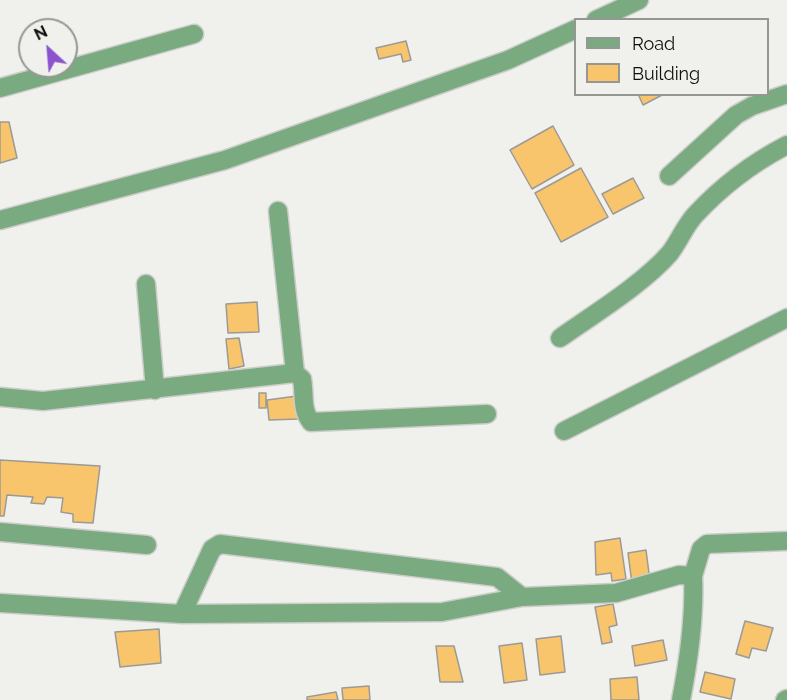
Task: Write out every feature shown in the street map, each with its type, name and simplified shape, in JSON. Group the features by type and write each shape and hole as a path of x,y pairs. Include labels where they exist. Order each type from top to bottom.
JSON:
{"street":[{"path":"600,18 639,0"},
{"path":"0,220 225,160 508,60 574,30"},
{"path":"0,88 194,34"},
{"path":"669,176 744,109 787,94"},
{"path":"560,338 626,291 669,254 694,216 730,183 756,163 787,145"},
{"path":"278,211 296,373 302,379 305,415 311,422 487,414"},
{"path":"146,284 154,390"},
{"path":"564,431 787,318"},
{"path":"0,397 43,401 296,373"},
{"path":"0,532 147,545"},
{"path":"681,700 694,615 693,576 701,549 707,544 787,541"},
{"path":"182,614 212,549 219,544 497,577 522,597"},
{"path":"0,603 182,614 442,612 522,597 615,592 679,575 693,576"}],"building":[{"path":"406,41 411,60 403,62 401,54 379,59 376,48"},
{"path":"639,96 660,96 643,105"},
{"path":"0,122 9,122 17,158 0,163"},
{"path":"553,126 574,165 532,189 510,150"},
{"path":"581,168 608,217 561,242 535,193"},
{"path":"633,178 644,198 613,214 602,194"},
{"path":"257,302 259,332 228,333 226,304"},
{"path":"239,338 244,366 229,369 226,339"},
{"path":"259,393 266,393 266,408 259,408"},
{"path":"297,396 299,419 269,420 267,400"},
{"path":"0,460 100,466 93,523 73,522 73,514 61,512 63,498 47,497 44,504 31,503 33,497 7,495 4,516 0,516"},
{"path":"620,538 626,579 612,581 611,573 596,575 595,542"},
{"path":"646,550 650,581 632,584 628,553"},
{"path":"613,604 617,625 609,627 612,642 602,644 595,607"},
{"path":"745,621 773,628 766,651 752,648 749,658 736,654"},
{"path":"159,629 161,663 120,667 115,632"},
{"path":"561,636 565,672 540,675 536,639"},
{"path":"663,640 667,660 635,666 632,646"},
{"path":"522,643 527,680 504,683 499,646"},
{"path":"436,646 454,646 463,682 440,682"},
{"path":"705,672 735,679 731,699 700,692"},
{"path":"637,677 639,700 611,700 610,679"},
{"path":"369,686 370,700 343,700 342,688"},
{"path":"336,692 338,700 307,700 307,697"}]}
